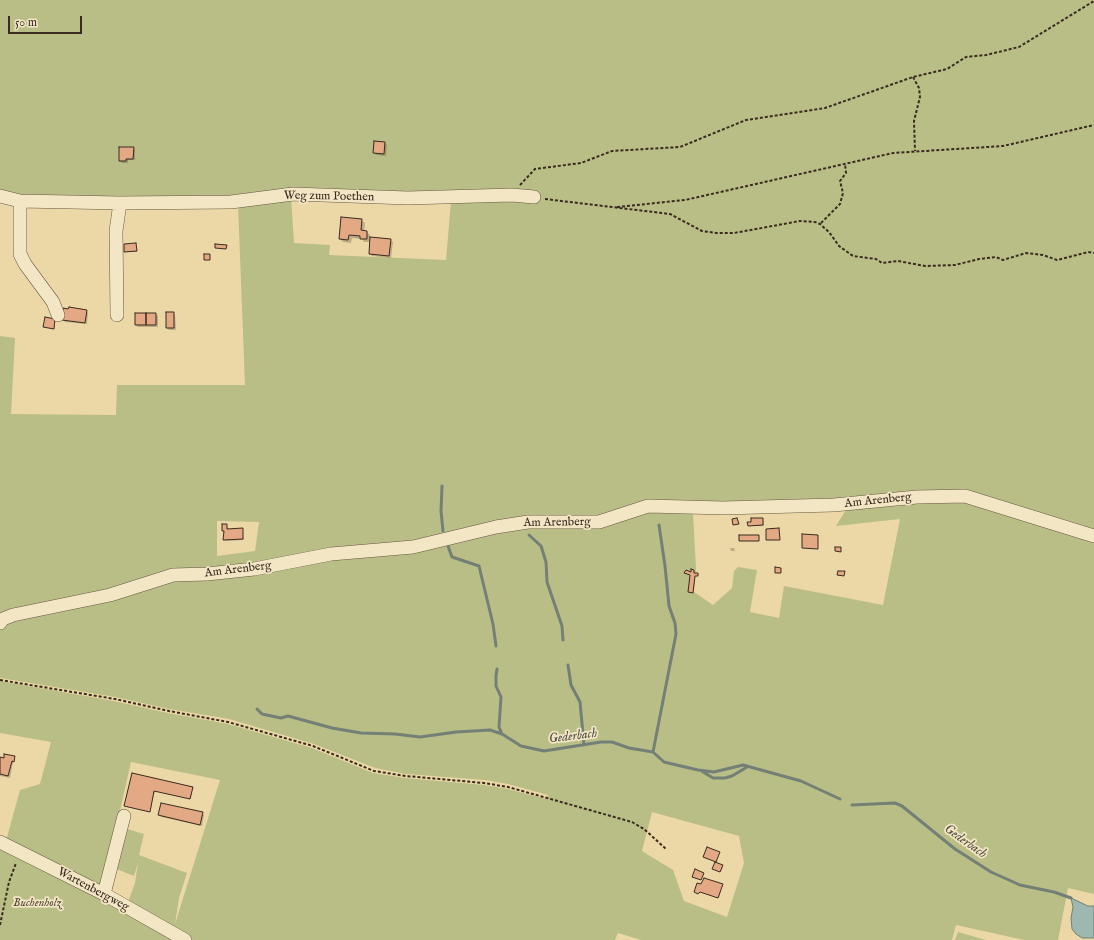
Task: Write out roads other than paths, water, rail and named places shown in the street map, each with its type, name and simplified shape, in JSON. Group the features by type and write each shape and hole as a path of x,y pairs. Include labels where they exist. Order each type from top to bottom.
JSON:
{"street":[{"name":"Weg zum Poethen","path":"0,196 20,201 120,203 231,202 293,194 408,198 512,195 534,197"},
{"path":"20,201 20,254 25,264 53,302 58,315"},
{"path":"117,315 116,230 120,203"},
{"name":"Am Arenberg","path":"0,622 3,619 13,615 110,595 173,574 207,574 246,570 331,554 413,547 496,527 528,522 599,522 648,506 723,508 834,506 917,497 965,496 1094,536"},
{"path":"104,894 124,816"},
{"name":"Wartenbergweg","path":"0,842 104,894 185,940"}],"water":[{"path":"1071,898 1088,906 1094,906 1094,938 1082,938 1072,929 1071,918 1073,907"}],"waterway":[{"path":"442,486 441,511 443,531"},
{"path":"653,752 676,634 675,623 669,606 659,525"},
{"path":"529,535 541,546 546,562 547,582 562,626 563,640"},
{"path":"448,546 452,557 479,566 493,624 496,646"},
{"path":"568,665 571,685 580,702 584,745"},
{"path":"497,669 496,686 501,697 499,727 502,734"},
{"name":"Gederbach","path":"257,709 262,714 281,718 288,716 332,728 361,733 395,734 420,737 456,732 490,730 502,734 521,746 544,751 601,742 612,742 629,748 653,752 664,762 698,770 714,772 743,765 801,781 840,799"},
{"path":"700,770 713,778 725,778 732,776 747,767"},
{"name":"Gederbach","path":"852,805 895,803 902,806 955,849 991,872 1020,885 1054,892 1071,898"}],"park label":[{"name":"Buchenholz","path":"37,904"}]}
